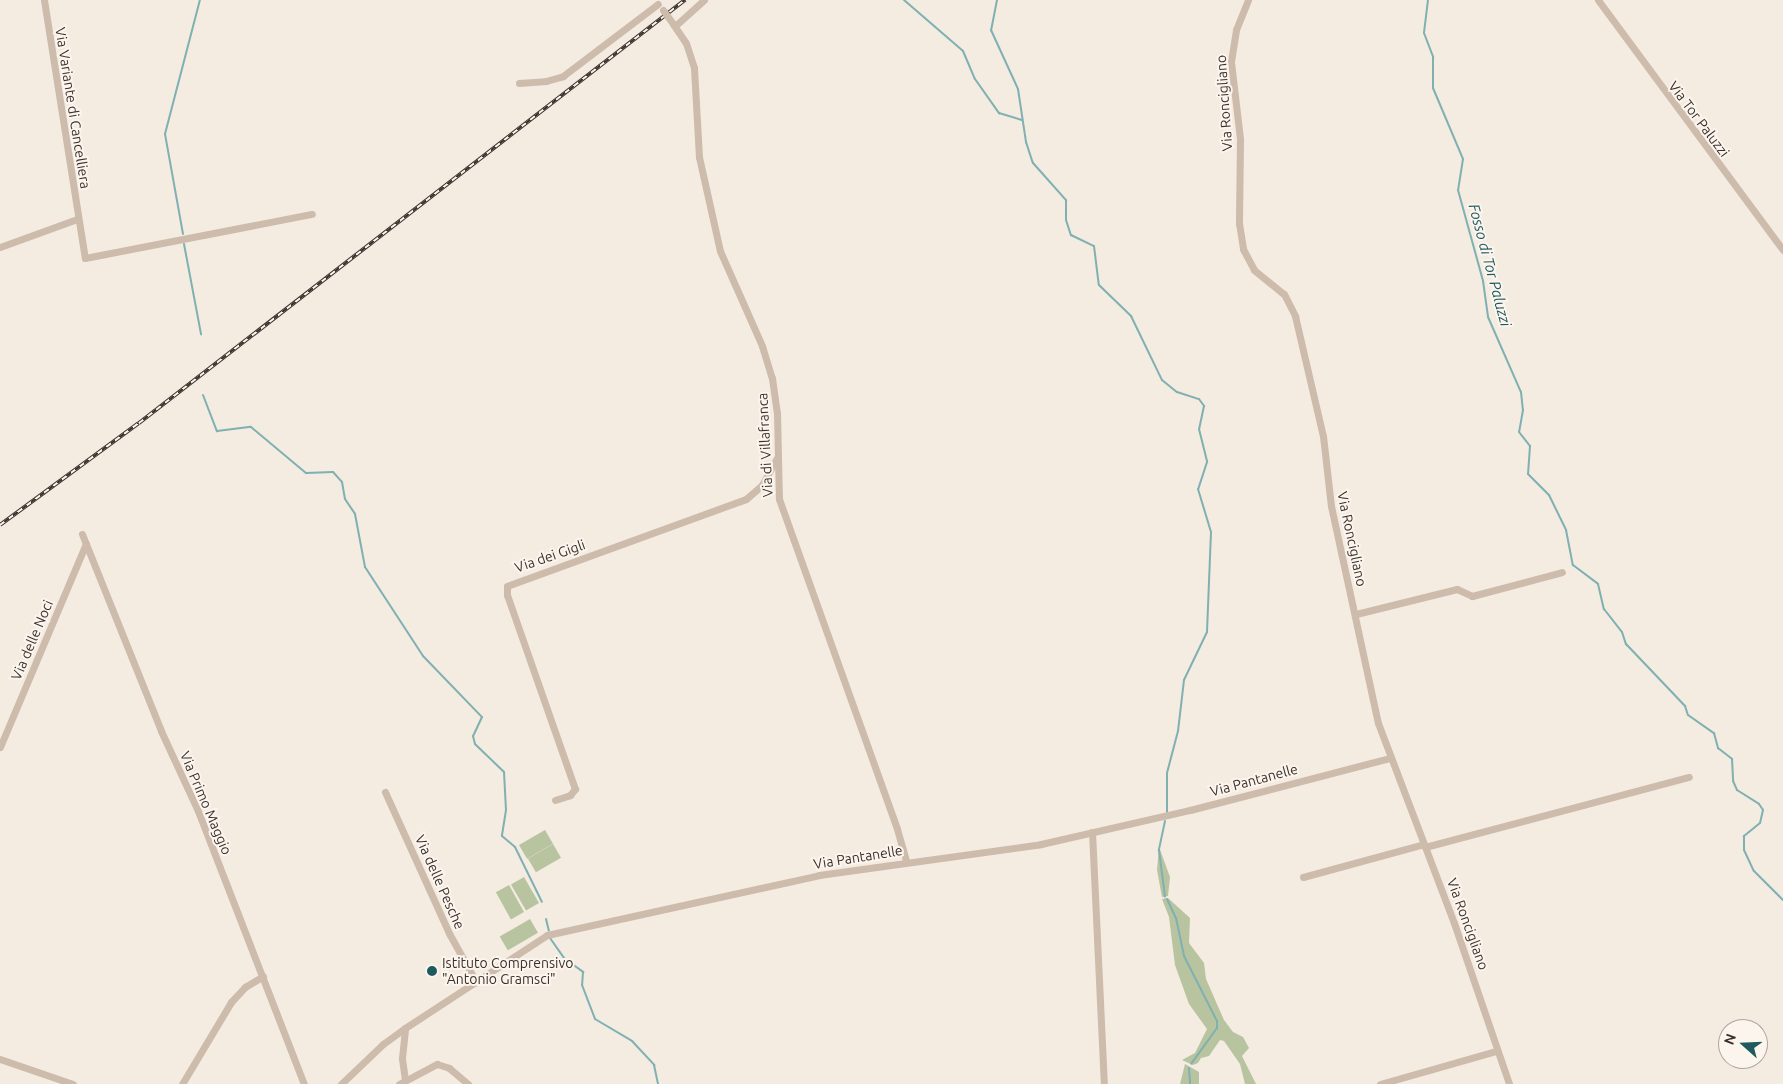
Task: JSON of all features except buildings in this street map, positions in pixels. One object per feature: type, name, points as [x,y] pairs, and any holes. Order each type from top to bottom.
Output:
[{"type":"street","name":"Via Variante di Cancelliera","points":[[44,0],[77,219],[85,258],[312,214]]},
{"type":"street","points":[[674,25],[704,0]]},
{"type":"street","name":"Via Roncigliano","points":[[1248,0],[1236,30],[1231,58],[1240,138],[1241,237],[1252,267],[1282,291],[1295,316],[1323,436],[1330,501],[1356,614],[1376,718],[1478,986],[1496,1051],[1509,1084]]},
{"type":"street","name":"Via Tor Paluzzi","points":[[1598,0],[1783,250]]},
{"type":"street","points":[[519,83],[551,80],[567,73],[660,5]]},
{"type":"street","name":"Via di Villafranca","points":[[660,5],[686,43],[694,68],[699,157],[720,251],[762,346],[772,378],[779,455],[777,485],[780,502],[891,810],[906,861]]},
{"type":"street","points":[[0,247],[77,219]]},
{"type":"street","name":"Via dei Gigli","points":[[555,800],[570,795],[575,789],[507,595],[508,586],[746,499],[762,485],[779,455]]},
{"type":"street","name":"Via Primo Maggio","points":[[82,534],[263,976],[304,1084]]},
{"type":"street","name":"Via delle Noci","points":[[0,747],[86,543]]},
{"type":"street","points":[[1356,614],[1457,589],[1472,596],[1562,572]]},
{"type":"street","name":"Via Pantanelle","points":[[341,1084],[383,1044],[405,1028],[476,982],[531,942],[550,933],[604,924],[819,875],[906,861],[1010,850],[1182,812],[1390,758]]},
{"type":"street","points":[[1302,877],[1689,777]]},
{"type":"street","name":"Via delle Pesche","points":[[385,792],[448,930],[476,982]]},
{"type":"street","points":[[1092,832],[1104,1084]]},
{"type":"street","points":[[182,1084],[231,1002],[245,987],[263,976]]},
{"type":"street","points":[[405,1028],[402,1054],[402,1082],[440,1064],[456,1072],[468,1084]]},
{"type":"street","points":[[1380,1084],[1496,1051]]},
{"type":"street","points":[[0,1059],[73,1084]]},
{"type":"green space","points":[[545,830],[553,844],[527,859],[519,845]]},
{"type":"green space","points":[[553,844],[561,858],[536,872],[528,858]]},
{"type":"green space","points":[[1159,847],[1170,877],[1168,896],[1162,897],[1157,870]]},
{"type":"green space","points":[[524,877],[539,903],[526,910],[511,884]]},
{"type":"green space","points":[[509,885],[524,912],[511,919],[496,892]]},
{"type":"green space","points":[[1168,898],[1190,918],[1189,943],[1204,963],[1206,979],[1224,1020],[1233,1032],[1243,1037],[1249,1048],[1242,1056],[1256,1084],[1245,1084],[1240,1064],[1224,1041],[1220,1040],[1209,1056],[1201,1058],[1198,1063],[1193,1065],[1182,1060],[1195,1053],[1207,1029],[1189,1004],[1175,965],[1169,917],[1162,899]]},
{"type":"green space","points":[[530,919],[538,933],[508,950],[500,936]]},
{"type":"green space","points":[[1185,1064],[1199,1072],[1199,1084],[1180,1084]]},
{"type":"waterway","points":[[183,234],[165,134],[200,0]]},
{"type":"waterway","points":[[904,0],[963,51],[975,79],[999,113],[1022,120]]},
{"type":"waterway","points":[[997,0],[991,30],[1018,89],[1026,142],[1033,163],[1066,200],[1066,220],[1071,235],[1094,246],[1099,285],[1131,316],[1162,380],[1177,392],[1199,399],[1204,406],[1199,429],[1207,462],[1198,489],[1211,532],[1207,632],[1184,680],[1178,731],[1167,773],[1167,812]]},
{"type":"waterway","name":"Fosso di Tor Paluzzi","points":[[1428,0],[1424,33],[1433,57],[1433,88],[1463,159],[1458,190],[1483,281],[1488,317],[1521,392],[1523,410],[1519,432],[1530,446],[1528,474],[1549,495],[1566,530],[1573,565],[1598,584],[1604,609],[1622,632],[1626,644],[1685,706],[1688,715],[1714,733],[1718,748],[1732,759],[1733,781],[1737,790],[1759,804],[1763,810],[1760,823],[1744,836],[1744,850],[1754,871],[1783,900]]},
{"type":"waterway","points":[[184,244],[201,334]]},
{"type":"waterway","points":[[203,395],[217,431],[251,427],[306,473],[333,472],[342,482],[345,499],[355,514],[365,567],[423,656],[482,717],[473,736],[475,744],[504,772],[506,810],[502,836],[515,847],[542,902]]},
{"type":"waterway","points":[[1165,821],[1159,850],[1165,897]]},
{"type":"waterway","points":[[1167,899],[1176,918],[1184,956],[1217,1021],[1217,1028],[1191,1064]]},
{"type":"waterway","points":[[546,919],[549,931]]},
{"type":"waterway","points":[[550,938],[564,958],[583,972],[582,985],[595,1019],[632,1041],[654,1065],[658,1084]]},
{"type":"waterway","points":[[1189,1068],[1190,1084]]},
{"type":"railway","points":[[0,525],[139,423],[685,0]]},
{"type":"place","name":"Istituto Comprensivo \"Antonio Gramsci\"","points":[[432,971]]}]
